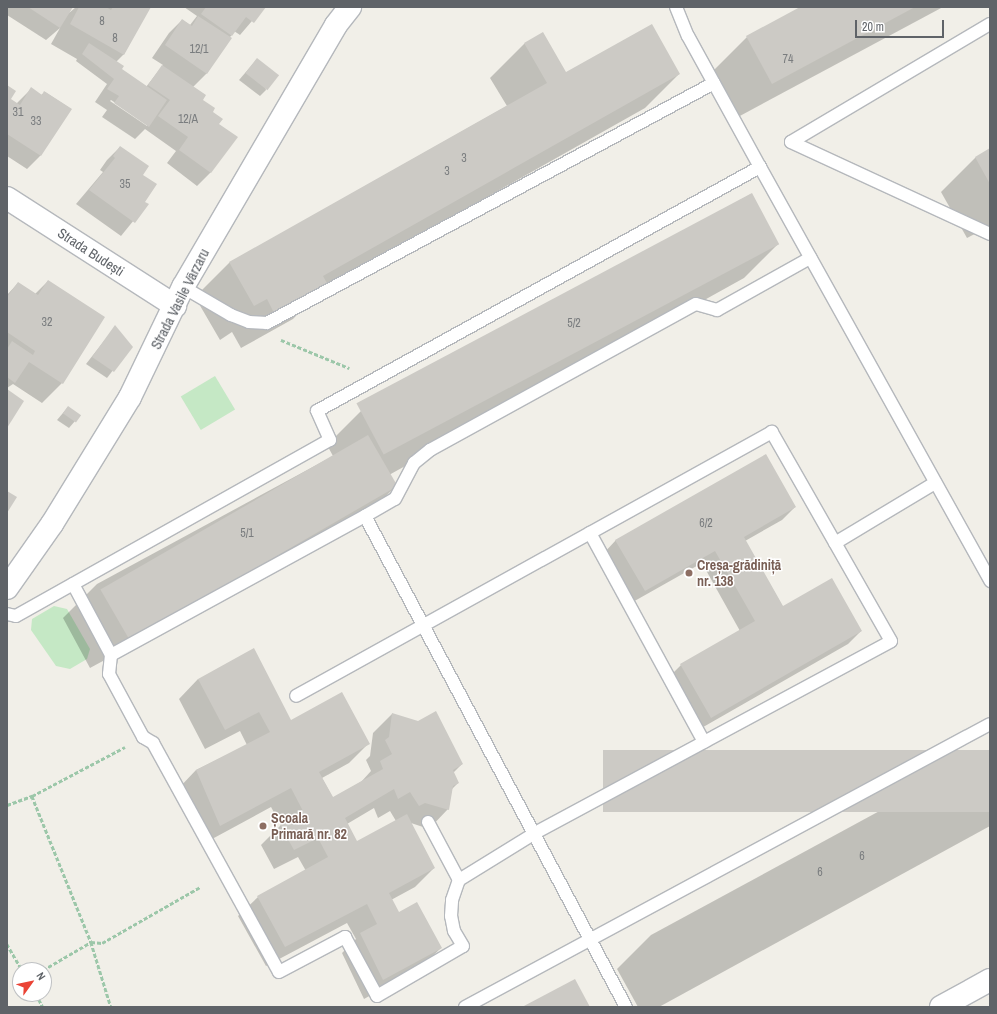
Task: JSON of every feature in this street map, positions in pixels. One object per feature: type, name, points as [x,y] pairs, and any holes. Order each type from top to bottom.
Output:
[{"type":"street","name":"Strada Vasile Vărzaru","points":[[7,588],[52,524],[130,397],[179,296],[336,25],[350,7]]},
{"type":"street","name":"Strada Budești","points":[[7,198],[179,296]]},
{"type":"street","points":[[941,1007],[990,980]]},
{"type":"lane","points":[[676,7],[688,36],[760,168],[990,581]]},
{"type":"lane","points":[[990,24],[791,142],[990,234]]},
{"type":"lane","points":[[179,296],[231,314],[249,322],[267,324],[714,83]]},
{"type":"lane","points":[[7,614],[16,616],[330,440],[316,411],[760,168]]},
{"type":"lane","points":[[111,655],[395,499],[414,463],[430,450],[696,304],[717,310],[810,258]]},
{"type":"lane","points":[[73,584],[111,655],[109,674],[143,737],[153,743],[279,972],[345,937],[377,996],[463,946],[454,931],[451,916],[452,900],[459,880],[535,833],[891,641],[772,432],[296,696]]},
{"type":"lane","points":[[835,543],[935,483]]},
{"type":"lane","points":[[365,516],[535,833],[626,1007]]},
{"type":"lane","points":[[590,533],[704,742]]},
{"type":"lane","points":[[465,1007],[590,938],[990,724]]},
{"type":"lane","points":[[428,822],[459,880]]},
{"type":"path","points":[[267,324],[277,338],[375,379]]},
{"type":"path","points":[[7,805],[32,796],[143,737]]},
{"type":"path","points":[[32,796],[91,942],[112,1007]]},
{"type":"path","points":[[52,965],[91,942],[102,942],[200,887]]},
{"type":"path","points":[[7,944],[17,962]]},
{"type":"green space","points":[[215,376],[235,409],[201,430],[181,397]]},
{"type":"green space","points":[[54,606],[67,609],[90,649],[87,659],[70,669],[56,666],[31,630],[32,619]]},
{"type":"building","points":[[28,7],[73,7],[60,28]]},
{"type":"building","points":[[79,7],[106,7],[111,10],[113,7],[151,7],[124,55],[70,24]]},
{"type":"building","points":[[206,7],[266,7],[254,23],[246,17],[232,36],[201,14]]},
{"type":"building","points":[[800,7],[915,7],[772,84],[746,36]]},
{"type":"building","points":[[198,16],[232,38],[207,74],[165,45],[182,19],[192,26]]},
{"type":"building","points":[[652,24],[680,74],[323,276],[328,285],[275,315],[267,299],[254,306],[229,262],[547,83],[524,43],[543,32],[566,72]]},
{"type":"building","points":[[89,43],[124,66],[122,69],[167,100],[149,127],[114,103],[119,96],[107,89],[114,79],[82,54]]},
{"type":"building","points":[[257,58],[279,75],[267,90],[245,73]]},
{"type":"building","points":[[162,65],[206,95],[203,100],[215,108],[213,112],[223,119],[219,124],[238,137],[211,173],[179,150],[188,137],[158,116],[170,100],[148,85]]},
{"type":"building","points":[[7,85],[16,91],[11,99],[20,105],[31,87],[42,95],[44,91],[72,109],[41,156],[7,134]]},
{"type":"building","points":[[120,146],[149,166],[143,175],[157,184],[145,202],[149,204],[135,223],[89,190],[115,158],[113,156]]},
{"type":"building","points":[[990,148],[990,184],[975,157]]},
{"type":"building","points":[[752,193],[779,244],[384,455],[356,403]]},
{"type":"building","points":[[48,280],[105,317],[63,384],[29,362],[15,383],[7,377],[7,349],[12,341],[33,355],[35,351],[7,332],[7,297],[18,282],[38,295]]},
{"type":"building","points":[[115,325],[133,347],[114,372],[92,357]]},
{"type":"building","points":[[7,389],[24,401],[7,428]]},
{"type":"building","points":[[68,406],[81,415],[76,423],[63,413]]},
{"type":"building","points":[[368,435],[398,486],[130,641],[100,590]]},
{"type":"building","points":[[766,454],[796,507],[744,537],[783,606],[832,578],[862,631],[711,718],[680,664],[755,621],[715,551],[645,591],[615,540]]},
{"type":"building","points":[[7,491],[17,497],[7,513]]},
{"type":"building","points":[[254,648],[291,720],[342,692],[370,744],[319,772],[333,797],[383,769],[380,761],[392,754],[385,740],[389,737],[392,713],[418,721],[436,711],[463,764],[453,770],[459,783],[453,786],[449,810],[425,803],[419,806],[410,792],[398,799],[394,789],[345,818],[357,841],[407,814],[435,868],[389,893],[399,912],[417,902],[442,948],[383,980],[360,933],[377,924],[367,904],[285,947],[257,896],[328,857],[318,838],[294,850],[280,825],[303,811],[291,788],[220,826],[196,770],[270,732],[259,712],[225,730],[198,679]]},
{"type":"building","points":[[603,750],[990,750],[990,812],[603,812]]},
{"type":"building","points":[[575,979],[590,1007],[522,1007]]},
{"type":"place","name":"Creșa-grădiniță nr. 138","points":[[689,573]]},
{"type":"place","name":"Școala Primară nr. 82","points":[[263,826]]}]
